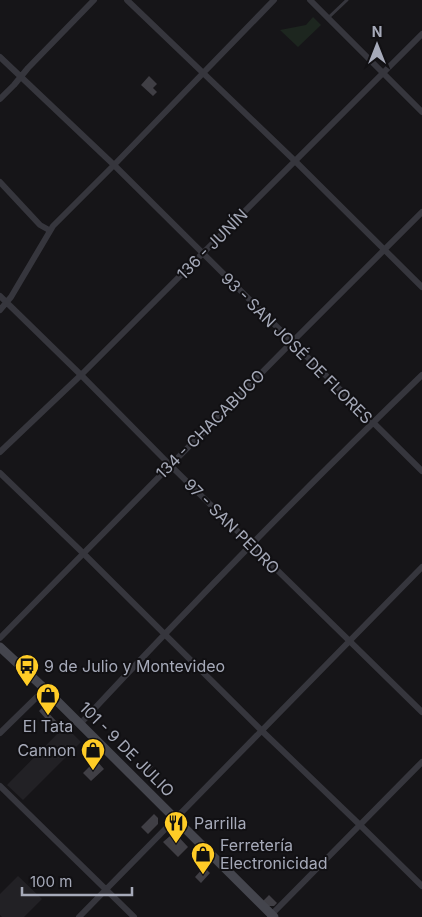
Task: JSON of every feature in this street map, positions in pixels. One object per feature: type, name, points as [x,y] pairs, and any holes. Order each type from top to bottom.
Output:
[{"type":"street","points":[[0,99],[94,0]]},
{"type":"street","points":[[127,0],[295,161],[422,287]]},
{"type":"street","points":[[0,310],[49,230],[274,0]]},
{"type":"street","points":[[310,0],[422,112]]},
{"type":"street","name":"136 - JUNÍN","points":[[0,452],[81,375],[422,34]]},
{"type":"street","name":"93 - SAN JOSÉ DE FLORES","points":[[0,57],[114,165],[422,471]]},
{"type":"street","points":[[0,182],[40,225],[49,230]]},
{"type":"street","name":"134 - CHACABUCO","points":[[0,638],[422,212]]},
{"type":"street","name":"97 - SAN PEDRO","points":[[0,296],[251,546],[422,712]]},
{"type":"street","points":[[80,724],[164,633],[422,375]]},
{"type":"street","points":[[0,473],[422,886]]},
{"type":"street","points":[[79,917],[422,567]]},
{"type":"street","name":"101 - 9 DE JULIO","points":[[0,647],[176,819],[271,916]]},
{"type":"street","points":[[0,733],[45,689]]},
{"type":"street","points":[[271,916],[422,762]]},
{"type":"street","points":[[0,786],[134,917]]},
{"type":"lane","points":[[328,19],[346,0]]},
{"type":"shaded area","points":[[313,17],[321,25],[298,47],[280,30],[306,25]]},
{"type":"shaded area","points":[[65,726],[81,742],[23,800],[7,785]]},
{"type":"shaded area","points":[[18,876],[42,899],[24,917],[2,917],[0,915],[0,894]]},
{"type":"building","points":[[149,76],[157,84],[153,88],[157,92],[153,96],[141,85]]},
{"type":"building","name":"El Tata","points":[[43,707],[57,722],[52,726],[39,711]]},
{"type":"building","name":"Cannon","points":[[96,760],[104,769],[91,781],[83,773]]},
{"type":"building","points":[[147,761],[153,766],[145,775],[139,769]]},
{"type":"building","points":[[154,814],[158,818],[158,824],[148,834],[141,827]]},
{"type":"building","name":"Parrilla","points":[[175,833],[188,847],[178,857],[163,842]]},
{"type":"building","name":"Ferretería Electronicidad","points":[[204,867],[210,873],[201,883],[195,877]]},
{"type":"building","points":[[269,895],[277,903],[274,906],[268,906],[263,901]]},
{"type":"place","name":"9 de Julio y Montevideo","points":[[27,687]]},
{"type":"place","name":"El Tata","points":[[48,716]]},
{"type":"place","name":"Cannon","points":[[93,771]]},
{"type":"place","name":"Parrilla","points":[[176,844]]},
{"type":"place","name":"Ferretería Electronicidad","points":[[203,875]]}]
